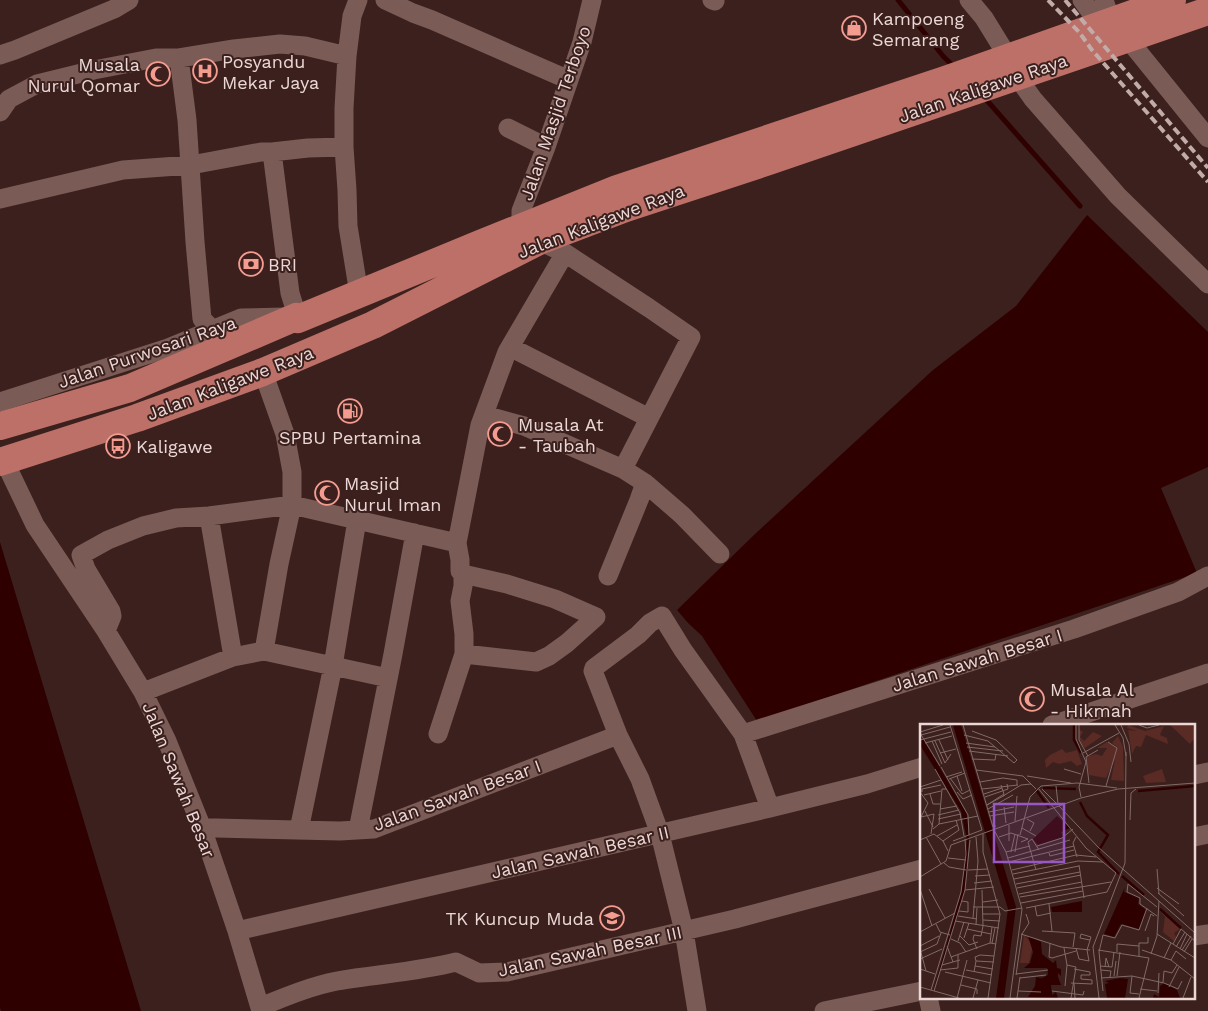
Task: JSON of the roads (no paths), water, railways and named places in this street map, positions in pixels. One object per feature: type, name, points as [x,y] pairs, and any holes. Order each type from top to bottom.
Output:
[{"type":"highway","points":[[1100,17],[1172,0]]},
{"type":"highway","points":[[1100,17],[1208,11]]},
{"type":"highway","name":"Jalan Kaligawe Raya","points":[[0,426],[130,388],[480,244],[531,234],[626,208],[1000,71],[1100,17]]},
{"type":"highway","name":"Jalan Kaligawe Raya","points":[[1000,71],[1100,17]]},
{"type":"highway","name":"Jalan Kaligawe Raya","points":[[2,461],[137,418],[263,372],[373,325],[531,234]]},
{"type":"street","points":[[0,55],[114,9],[129,0]]},
{"type":"street","points":[[358,0],[352,16],[347,56],[344,147],[348,190],[348,226],[359,294]]},
{"type":"street","points":[[385,0],[413,14],[432,20],[569,80]]},
{"type":"street","name":"Jalan Masjid Terboyo","points":[[531,234],[520,217],[521,211],[546,147],[582,42],[592,0]]},
{"type":"street","points":[[969,0],[984,18],[1000,71],[1034,99],[1118,196],[1208,284]]},
{"type":"street","points":[[1100,17],[1208,138]]},
{"type":"street","points":[[0,112],[9,99],[37,84],[94,70],[156,58],[179,58],[280,44],[305,46],[347,56]]},
{"type":"street","points":[[179,58],[191,165],[202,319],[212,329]]},
{"type":"street","points":[[508,128],[546,147]]},
{"type":"street","points":[[0,199],[123,170],[191,165],[261,152],[344,147]]},
{"type":"street","points":[[272,152],[290,293],[297,318]]},
{"type":"street","points":[[531,234],[564,253],[691,337],[623,470]]},
{"type":"street","points":[[464,654],[536,662],[567,644],[596,617],[554,599],[507,584],[464,574],[459,568],[460,560],[457,543],[480,425],[510,346],[564,253]]},
{"type":"street","name":"Jalan Purwosari Raya","points":[[0,402],[168,348],[241,318],[297,318]]},
{"type":"street","points":[[510,346],[648,418]]},
{"type":"street","points":[[263,372],[285,434],[292,472],[293,497],[264,651]]},
{"type":"street","points":[[484,415],[524,426],[623,470],[645,483],[682,514],[720,554]]},
{"type":"street","name":"Jalan Sawah Besar","points":[[2,461],[34,525],[106,631],[144,692],[167,741],[202,828],[261,1009]]},
{"type":"street","points":[[608,576],[645,483]]},
{"type":"street","points":[[106,631],[112,616],[111,611],[86,569],[81,555],[108,540],[143,526],[176,518],[209,516],[292,505],[457,543]]},
{"type":"street","points":[[209,516],[233,657]]},
{"type":"street","points":[[299,830],[333,666],[357,520]]},
{"type":"street","points":[[358,830],[415,533]]},
{"type":"street","points":[[438,734],[464,654],[464,634],[460,601],[464,574]]},
{"type":"street","name":"Jalan Sawah Besar I","points":[[743,734],[1074,629],[1178,592],[1208,576]]},
{"type":"street","points":[[697,1011],[684,931],[660,834],[640,780],[618,735],[593,669],[638,635],[650,623],[662,616],[683,650],[743,734],[770,808]]},
{"type":"street","points":[[144,692],[233,657],[264,651],[388,678]]},
{"type":"street","points":[[1055,724],[1208,673]]},
{"type":"street","name":"Jalan Sawah Besar I","points":[[202,828],[374,829],[618,735]]},
{"type":"street","name":"Jalan Sawah Besar II","points":[[237,931],[770,808],[867,784],[920,768]]},
{"type":"street","name":"Jalan Sawah Besar III","points":[[261,1009],[293,994],[336,982],[433,968],[456,962],[479,973],[507,972],[735,919],[920,870]]},
{"type":"street","points":[[824,1011],[920,991]]},
{"type":"street","points":[[928,998],[931,1011]]},
{"type":"waterway","points":[[898,0],[954,67]]},
{"type":"waterway","points":[[983,96],[1080,206]]},
{"type":"railway","points":[[1048,0],[1079,32],[1092,50],[1208,182]]},
{"type":"railway","points":[[1065,0],[1208,168]]},
{"type":"place","name":"Kampoeng Semarang","points":[[854,28]]},
{"type":"place","name":"Posyandu Mekar Jaya","points":[[205,71]]},
{"type":"place","name":"Musala Nurul Qomar","points":[[158,74]]},
{"type":"place","name":"BRI","points":[[251,264]]},
{"type":"place","name":"SPBU Pertamina","points":[[350,411]]},
{"type":"place","name":"Musala At - Taubah","points":[[500,434]]},
{"type":"place","name":"Kaligawe","points":[[118,446]]},
{"type":"place","name":"Masjid Nurul Iman","points":[[327,493]]},
{"type":"place","name":"Musala Al - Hikmah","points":[[1032,699]]},
{"type":"place","name":"TK Kuncup Muda","points":[[612,918]]}]
